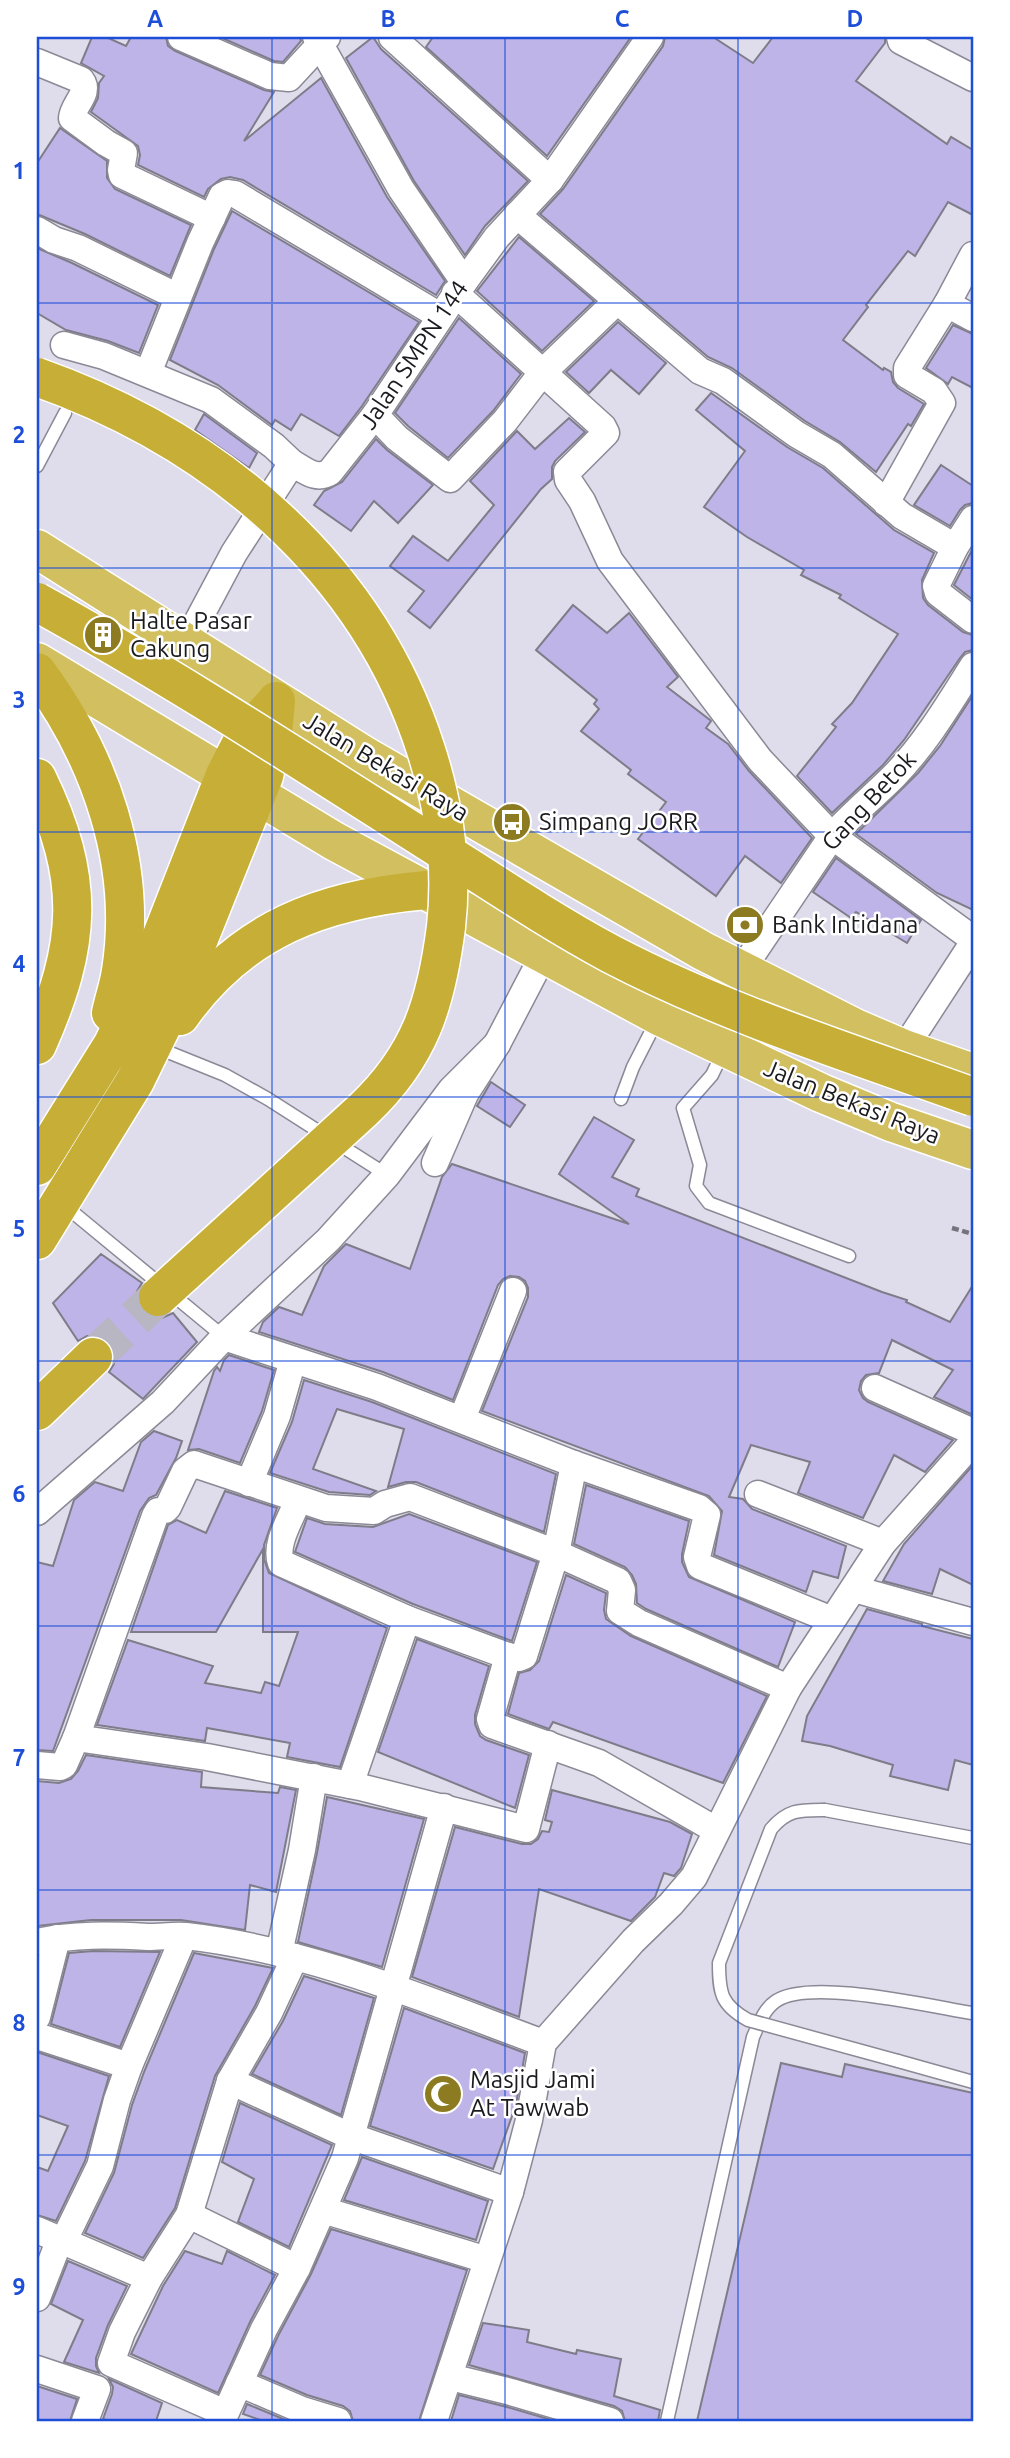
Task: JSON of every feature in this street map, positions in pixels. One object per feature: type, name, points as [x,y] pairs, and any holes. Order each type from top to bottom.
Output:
[{"type":"highway","points":[[37,377],[121,411],[191,451],[227,477],[285,526],[327,571],[372,631],[407,697],[439,792],[447,842],[449,895],[441,959],[430,1009],[406,1060],[371,1104],[158,1297]]},
{"type":"highway","name":"Jalan Bekasi Raya","points":[[37,550],[276,701],[605,897],[741,971],[855,1028],[904,1049],[973,1073]]},
{"type":"highway","points":[[37,602],[183,688],[515,898],[611,953],[726,1007],[973,1097]]},
{"type":"highway","name":"Jalan Bekasi Raya","points":[[37,662],[257,795],[659,1016],[725,1049],[868,1113],[973,1150]]},
{"type":"highway","points":[[37,672],[60,703],[88,754],[109,810],[121,862],[125,912],[121,971],[108,1026],[83,1094]]},
{"type":"highway","points":[[37,1166],[113,1044],[143,982],[225,775],[246,734],[276,701]]},
{"type":"highway","points":[[135,1081],[174,1001],[257,795],[270,756],[276,701]]},
{"type":"highway","points":[[37,778],[62,839],[71,874],[73,899],[70,944],[65,967],[49,1018],[37,1045]]},
{"type":"highway","points":[[37,1240],[135,1081],[209,979],[260,937],[288,922],[332,906],[388,893],[426,890],[468,817]]},
{"type":"highway","points":[[37,1411],[93,1357]]},
{"type":"street","points":[[181,37],[270,76],[285,79],[289,78],[321,39],[401,190],[459,287],[542,373],[594,418],[606,433],[567,472],[568,480],[582,501],[610,561],[760,760],[832,836],[973,941],[904,1049]]},
{"type":"street","points":[[392,37],[550,180]]},
{"type":"street","name":"Jalan SMPN 144","points":[[64,345],[104,356],[211,400],[274,446],[292,463],[313,476],[323,476],[330,472],[375,415],[459,287],[517,215],[550,180],[650,37]]},
{"type":"street","points":[[900,37],[901,41],[973,78]]},
{"type":"street","points":[[37,62],[81,80],[85,85],[85,90],[72,110],[72,118],[124,153],[122,175],[212,218]]},
{"type":"street","points":[[148,373],[212,218],[222,196],[228,193],[234,194],[440,316]]},
{"type":"street","points":[[517,215],[700,371],[723,381],[796,434],[848,467],[902,516],[955,547]]},
{"type":"street","points":[[37,230],[178,297]]},
{"type":"street","points":[[886,502],[942,404],[937,394],[906,372],[973,255]]},
{"type":"street","points":[[375,415],[397,438],[450,479],[505,421],[542,373],[617,301]]},
{"type":"street","points":[[947,304],[973,318]]},
{"type":"street","points":[[186,643],[234,552],[292,463]]},
{"type":"street","points":[[973,519],[955,547],[936,586],[938,593],[973,620]]},
{"type":"street","name":"Gang Betok","points":[[741,971],[832,836],[894,776],[918,748],[973,666]]},
{"type":"street","points":[[435,1163],[461,1103],[497,1044],[544,954]]},
{"type":"street","points":[[37,1512],[163,1402],[224,1337],[328,1240],[387,1175],[451,1090],[497,1044]]},
{"type":"street","points":[[462,1419],[513,1292]]},
{"type":"street","points":[[224,1337],[377,1387],[574,1464],[704,1510],[707,1515],[697,1557],[700,1566],[832,1620]]},
{"type":"street","points":[[249,1483],[277,1416],[293,1360]]},
{"type":"street","points":[[875,1388],[973,1432]]},
{"type":"street","points":[[434,2421],[510,2192],[529,2120],[543,2043],[694,1877],[788,1688],[883,1543],[973,1442]]},
{"type":"street","points":[[299,1500],[279,1546],[281,1563],[407,1619],[519,1658],[524,1656],[556,1553],[574,1464]]},
{"type":"street","points":[[37,1765],[62,1767],[76,1738],[155,1516],[158,1511],[169,1507],[188,1467],[200,1465],[326,1508],[374,1511],[385,1504],[410,1497],[556,1553],[618,1581],[622,1590],[620,1611],[628,1617],[788,1688]]},
{"type":"street","points":[[758,1494],[883,1543]]},
{"type":"street","points":[[854,1588],[973,1622]]},
{"type":"street","points":[[350,1785],[407,1619]]},
{"type":"street","points":[[508,1656],[490,1719],[492,1725],[599,1763],[716,1830]]},
{"type":"street","points":[[76,1738],[207,1757],[314,1777],[526,1829],[548,1744]]},
{"type":"street","points":[[314,1777],[287,1955],[269,2013],[230,2081],[189,2215],[149,2278],[122,2332],[111,2363],[224,2417],[298,2268],[345,2158],[444,1807]]},
{"type":"street","points":[[37,2017],[47,1940],[99,1934],[184,1936],[287,1955],[393,1988],[543,2043]]},
{"type":"street","points":[[48,2234],[67,2234],[100,2166],[129,2066],[184,1936]]},
{"type":"street","points":[[37,2036],[129,2066]]},
{"type":"street","points":[[230,2081],[350,2136],[510,2192]]},
{"type":"street","points":[[323,2210],[486,2260]]},
{"type":"street","points":[[189,2215],[298,2268]]},
{"type":"street","points":[[48,2234],[149,2278]]},
{"type":"street","points":[[37,2298],[48,2234]]},
{"type":"street","points":[[37,2369],[97,2389],[85,2421]]},
{"type":"street","points":[[450,2377],[610,2421]]},
{"type":"street","points":[[239,2383],[302,2410],[338,2421]]},
{"type":"lane","points":[[37,467],[65,412]]},
{"type":"lane","points":[[621,1099],[637,1059],[659,1016]]},
{"type":"lane","points":[[158,1048],[225,1075],[268,1099],[387,1175]]},
{"type":"lane","points":[[725,1049],[712,1075],[683,1108],[700,1165],[696,1186],[709,1203],[849,1256]]},
{"type":"lane","points":[[61,1203],[224,1337]]},
{"type":"lane","points":[[973,1838],[825,1810],[799,1810],[782,1817],[771,1829],[719,1963],[719,1982],[723,1998],[732,2011],[748,2020],[973,2082]]},
{"type":"lane","points":[[667,2421],[754,2037],[762,2015],[776,2001],[804,1992],[831,1991],[973,2012]]},
{"type":"path","points":[[952,1228],[973,1234]]},
{"type":"building","points":[[92,37],[106,37],[126,46],[131,37],[166,37],[168,46],[175,51],[274,92],[244,141],[321,78],[387,197],[445,281],[436,295],[243,180],[230,177],[221,179],[208,189],[204,197],[138,165],[138,146],[91,112],[98,98],[99,83],[104,76],[81,63]]},
{"type":"building","points":[[220,37],[300,37],[301,41],[283,62],[274,61]]},
{"type":"building","points":[[373,37],[381,49],[528,181],[485,226],[465,255],[414,181],[346,58]]},
{"type":"building","points":[[433,37],[631,37],[547,156],[426,47]]},
{"type":"building","points":[[665,37],[713,37],[753,63],[773,37],[885,37],[885,43],[856,81],[947,144],[951,137],[973,150],[973,215],[948,202],[915,256],[908,251],[843,340],[883,370],[884,368],[891,372],[893,382],[898,388],[924,404],[876,472],[840,442],[805,421],[732,368],[708,357],[540,214],[563,189],[663,46]]},
{"type":"building","points":[[60,128],[107,161],[107,178],[115,189],[191,225],[170,276],[85,234],[37,214],[37,163]]},
{"type":"building","points":[[232,211],[419,322],[339,436],[301,414],[291,430],[275,420],[272,425],[218,385],[170,360]]},
{"type":"building","points":[[519,237],[594,301],[542,351],[477,291]]},
{"type":"building","points":[[37,248],[158,305],[139,353],[108,341],[66,330],[37,313]]},
{"type":"building","points":[[459,318],[521,374],[493,411],[448,458],[395,413]]},
{"type":"building","points":[[618,322],[666,363],[639,394],[611,370],[589,393],[566,372]]},
{"type":"building","points":[[953,325],[973,334],[973,388],[952,377],[948,384],[926,368]]},
{"type":"building","points":[[711,393],[787,447],[823,468],[894,530],[934,553],[922,580],[923,598],[963,632],[973,635],[973,650],[965,652],[960,658],[904,740],[883,765],[832,813],[797,776],[836,727],[832,724],[852,703],[898,634],[839,598],[841,595],[801,575],[804,570],[747,537],[704,507],[745,451],[696,410]]},
{"type":"building","points":[[204,414],[257,453],[249,468],[195,430]]},
{"type":"building","points":[[569,418],[585,432],[555,461],[552,479],[541,489],[430,628],[408,611],[424,591],[390,566],[413,536],[448,561],[494,505],[470,481],[517,431],[535,449]]},
{"type":"building","points":[[376,439],[433,485],[398,523],[374,501],[351,531],[314,505],[324,491],[342,482]]},
{"type":"building","points":[[941,465],[973,486],[973,503],[960,510],[950,526],[914,505]]},
{"type":"building","points":[[973,548],[973,600],[954,585]]},
{"type":"building","points":[[573,605],[607,633],[629,613],[678,677],[667,687],[711,721],[706,728],[728,744],[749,771],[812,838],[781,883],[745,856],[716,896],[638,839],[666,802],[628,774],[631,770],[581,731],[599,709],[594,704],[597,700],[536,650]]},
{"type":"building","points":[[973,695],[973,910],[937,893],[856,834],[918,773],[940,746]]},
{"type":"building","points":[[836,858],[921,920],[907,943],[856,912],[851,918],[813,892]]},
{"type":"building","points":[[491,1082],[525,1105],[510,1127],[477,1106]]},
{"type":"building","points":[[594,1117],[634,1140],[612,1177],[639,1189],[636,1196],[907,1300],[906,1302],[950,1322],[973,1285],[973,1415],[934,1397],[953,1370],[892,1340],[879,1373],[866,1375],[861,1381],[859,1390],[868,1402],[953,1440],[925,1472],[894,1455],[863,1518],[798,1493],[810,1462],[751,1445],[729,1497],[743,1499],[752,1509],[846,1546],[838,1578],[813,1571],[806,1592],[714,1555],[722,1511],[709,1496],[482,1411],[528,1297],[525,1281],[519,1277],[510,1276],[498,1285],[453,1400],[383,1372],[259,1332],[263,1322],[279,1307],[302,1315],[324,1266],[346,1244],[410,1269],[442,1177],[452,1164],[629,1224],[559,1174]]},
{"type":"building","points":[[101,1254],[142,1283],[137,1291],[137,1301],[142,1312],[151,1318],[162,1318],[173,1313],[197,1342],[143,1399],[109,1372],[114,1364],[114,1352],[109,1342],[98,1336],[87,1336],[78,1341],[53,1303]]},
{"type":"building","points":[[229,1355],[274,1370],[262,1411],[240,1463],[199,1449],[188,1450],[214,1371],[217,1367],[220,1371]]},
{"type":"building","points":[[304,1380],[372,1402],[556,1474],[544,1532],[416,1482],[388,1487],[404,1429],[337,1409],[313,1469],[376,1491],[370,1495],[329,1492],[270,1473],[292,1422]]},
{"type":"building","points":[[154,1431],[182,1441],[176,1458],[156,1495],[149,1498],[140,1511],[53,1751],[37,1750],[37,1562],[53,1566],[74,1500],[95,1482],[123,1491],[141,1442]]},
{"type":"building","points":[[973,1465],[973,1585],[940,1569],[932,1594],[883,1581],[904,1544]]},
{"type":"building","points":[[586,1485],[689,1521],[682,1562],[689,1577],[795,1622],[778,1667],[646,1609],[637,1603],[636,1584],[625,1567],[574,1544]]},
{"type":"building","points":[[225,1491],[277,1508],[264,1545],[264,1559],[269,1573],[387,1628],[340,1767],[287,1757],[290,1743],[207,1728],[205,1741],[97,1725],[128,1640],[213,1666],[205,1683],[261,1693],[265,1682],[279,1686],[298,1632],[263,1632],[263,1549],[216,1632],[131,1632],[168,1525],[177,1520],[206,1533]]},
{"type":"building","points":[[409,1514],[537,1562],[512,1641],[413,1604],[295,1552],[307,1518],[325,1524],[373,1527]]},
{"type":"building","points":[[566,1575],[606,1593],[606,1619],[631,1636],[767,1696],[723,1783],[553,1722],[549,1729],[508,1714],[519,1673],[530,1670],[539,1661]]},
{"type":"building","points":[[867,1609],[973,1639],[973,1765],[955,1760],[948,1790],[890,1776],[893,1765],[830,1746],[802,1741],[807,1716]]},
{"type":"building","points":[[417,1639],[489,1666],[475,1715],[475,1724],[480,1736],[486,1740],[529,1755],[515,1808],[378,1752]]},
{"type":"building","points":[[86,1755],[202,1772],[201,1787],[278,1793],[280,1787],[296,1790],[276,1892],[250,1885],[245,1930],[181,1920],[91,1920],[37,1926],[37,1781],[59,1783],[71,1779]]},
{"type":"building","points":[[552,1790],[670,1822],[692,1834],[681,1868],[674,1876],[664,1873],[655,1897],[631,1921],[539,1889],[519,2017],[412,1977],[455,1827],[531,1844],[538,1839],[542,1831],[549,1832],[552,1822],[545,1820]]},
{"type":"building","points":[[327,1797],[424,1819],[382,1967],[298,1942]]},
{"type":"building","points":[[160,1952],[120,2047],[51,2024],[69,1953]]},
{"type":"building","points":[[194,1953],[273,1968],[255,2006],[215,2076],[175,2208],[143,2258],[85,2233],[114,2173],[132,2105],[144,2072]]},
{"type":"building","points":[[304,1976],[374,1998],[341,2115],[252,2074],[283,2021]]},
{"type":"building","name":"Masjid Jami At Tawwab","points":[[404,2008],[525,2053],[516,2105],[493,2169],[370,2126]]},
{"type":"building","points":[[37,2052],[109,2076],[85,2161],[56,2221],[37,2215],[37,2167],[48,2171],[68,2126],[37,2115]]},
{"type":"building","points":[[781,2063],[842,2077],[845,2064],[973,2093],[973,2421],[697,2421]]},
{"type":"building","points":[[240,2103],[332,2145],[289,2247],[238,2222],[254,2179],[222,2162]]},
{"type":"building","points":[[362,2157],[488,2201],[476,2240],[344,2200]]},
{"type":"building","points":[[331,2229],[467,2270],[419,2421],[353,2421],[350,2411],[343,2406],[307,2395],[260,2375]]},
{"type":"building","points":[[185,2251],[222,2264],[227,2251],[275,2275],[218,2393],[131,2354],[163,2286]]},
{"type":"building","points":[[68,2261],[127,2286],[96,2358],[99,2373],[64,2362],[83,2320],[51,2304]]},
{"type":"building","points":[[483,2323],[529,2330],[527,2342],[576,2354],[577,2350],[621,2359],[614,2396],[660,2410],[658,2421],[625,2421],[622,2411],[614,2406],[469,2365]]},
{"type":"building","points":[[109,2379],[162,2403],[156,2421],[103,2419],[112,2394],[113,2387]]},
{"type":"building","points":[[37,2386],[77,2399],[70,2421],[37,2421]]},
{"type":"building","points":[[459,2395],[507,2407],[555,2421],[451,2421]]},
{"type":"building","points":[[247,2404],[288,2421],[263,2421],[243,2414]]},
{"type":"tunnel","points":[[93,1357],[158,1297]]},
{"type":"place","name":"Halte Pasar Cakung","points":[[103,635]]},
{"type":"place","name":"Simpang JORR","points":[[512,822]]},
{"type":"place","name":"Bank Intidana","points":[[745,925]]},
{"type":"place","name":"Masjid Jami At Tawwab","points":[[443,2094]]}]
